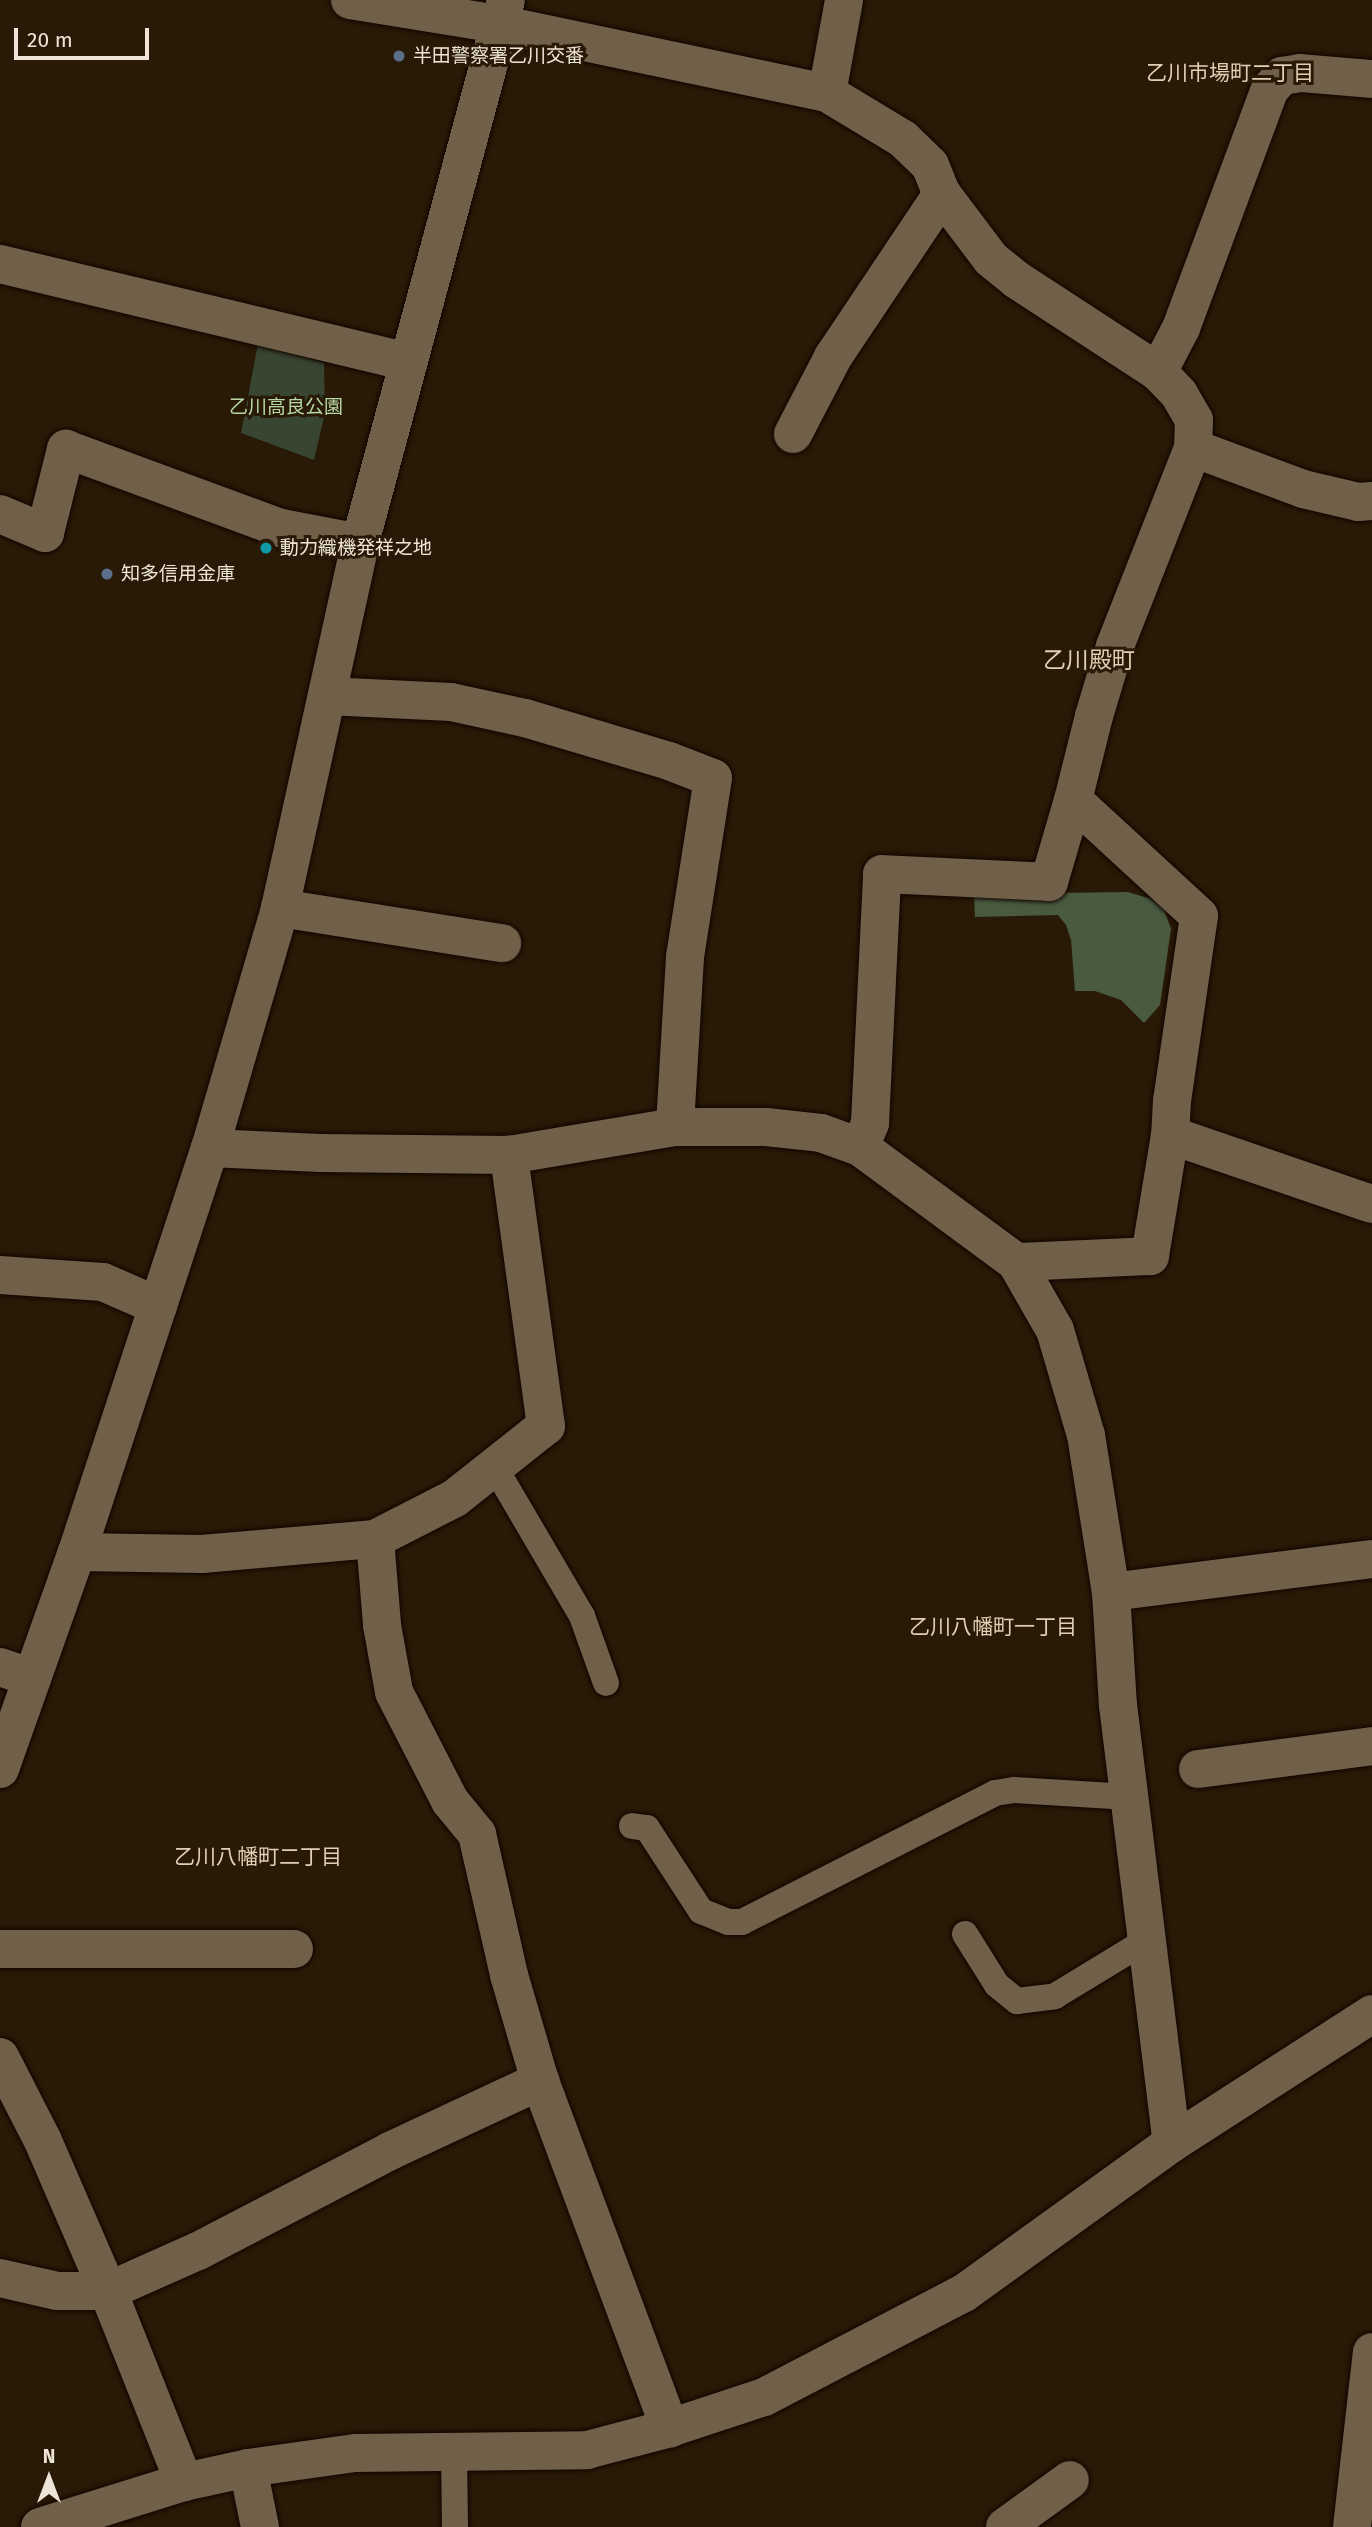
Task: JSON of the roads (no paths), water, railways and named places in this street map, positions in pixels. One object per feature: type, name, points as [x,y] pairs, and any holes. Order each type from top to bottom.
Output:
[{"type":"street","points":[[349,0],[455,19],[503,12],[827,93],[903,138],[930,165],[942,194],[991,259],[1017,280],[1158,372],[1179,394],[1194,420],[1193,448],[1115,646],[1049,882],[882,874],[870,1123],[860,1147]]},
{"type":"street","points":[[827,93],[844,0]]},
{"type":"street","points":[[0,1769],[16,1673],[77,1552],[210,1148],[280,908],[360,543],[503,12]]},
{"type":"street","points":[[1158,372],[1181,328],[1270,89],[1282,76],[1300,73],[1372,79]]},
{"type":"street","points":[[793,434],[833,357],[942,194]]},
{"type":"street","points":[[0,264],[408,362]]},
{"type":"street","points":[[1193,448],[1303,489],[1358,502],[1372,501]]},
{"type":"street","points":[[0,514],[45,533],[66,449],[281,528],[360,543]]},
{"type":"street","points":[[327,696],[451,702],[525,718],[669,761],[713,778],[685,957],[675,1127]]},
{"type":"street","points":[[1016,1262],[1150,1256],[1170,1135],[1172,1100],[1199,916],[1073,800]]},
{"type":"street","points":[[280,908],[502,943]]},
{"type":"street","points":[[210,1148],[320,1153],[509,1155],[675,1127],[766,1127],[821,1133],[860,1147],[1016,1262],[1055,1329],[1086,1435],[1111,1592],[1118,1705],[1172,2143]]},
{"type":"street","points":[[1170,1135],[1372,1204]]},
{"type":"street","points":[[77,1552],[202,1554],[375,1539],[455,1497],[546,1426],[509,1155]]},
{"type":"street","points":[[0,1275],[103,1282],[158,1306]]},
{"type":"street","points":[[375,1539],[383,1625],[394,1692],[450,1801],[477,1834],[509,1975],[540,2081],[670,2428]]},
{"type":"street","points":[[1111,1592],[1372,1559]]},
{"type":"street","points":[[1198,1769],[1372,1746]]},
{"type":"street","points":[[0,1949],[294,1949]]},
{"type":"street","points":[[40,2527],[184,2482],[248,2468],[355,2453],[454,2454],[587,2450],[670,2428],[764,2397],[964,2293],[1172,2143],[1372,2014]]},
{"type":"street","points":[[0,2057],[43,2141],[108,2291],[184,2482]]},
{"type":"street","points":[[0,2278],[57,2291],[108,2291],[198,2251],[390,2151],[540,2081]]},
{"type":"street","points":[[1352,2527],[1372,2352]]},
{"type":"street","points":[[248,2468],[260,2527]]},
{"type":"street","points":[[1005,2527],[1070,2480]]},
{"type":"lane","points":[[494,1466],[582,1616],[606,1684]]},
{"type":"lane","points":[[632,1826],[647,1828],[701,1910],[728,1922],[742,1922],[995,1793],[1015,1790],[1129,1797]]},
{"type":"lane","points":[[965,1934],[997,1985],[1017,2001],[1055,1996],[1147,1940]]},
{"type":"lane","points":[[454,2454],[455,2527]]},
{"type":"place","name":"半田警察署乙川交番","points":[[399,56]]},
{"type":"place","name":"動力織機発祥之地","points":[[266,548]]},
{"type":"place","name":"知多信用金庫","points":[[107,574]]},
{"type":"district","name":"乙川市場町二丁目","points":[[1230,73]]},
{"type":"district","name":"乙川殿町","points":[[1089,660]]},
{"type":"district","name":"乙川八幡町一丁目","points":[[993,1627]]},
{"type":"district","name":"乙川八幡町二丁目","points":[[258,1857]]},
{"type":"park label","name":"乙川高良公園","points":[[286,407]]}]
